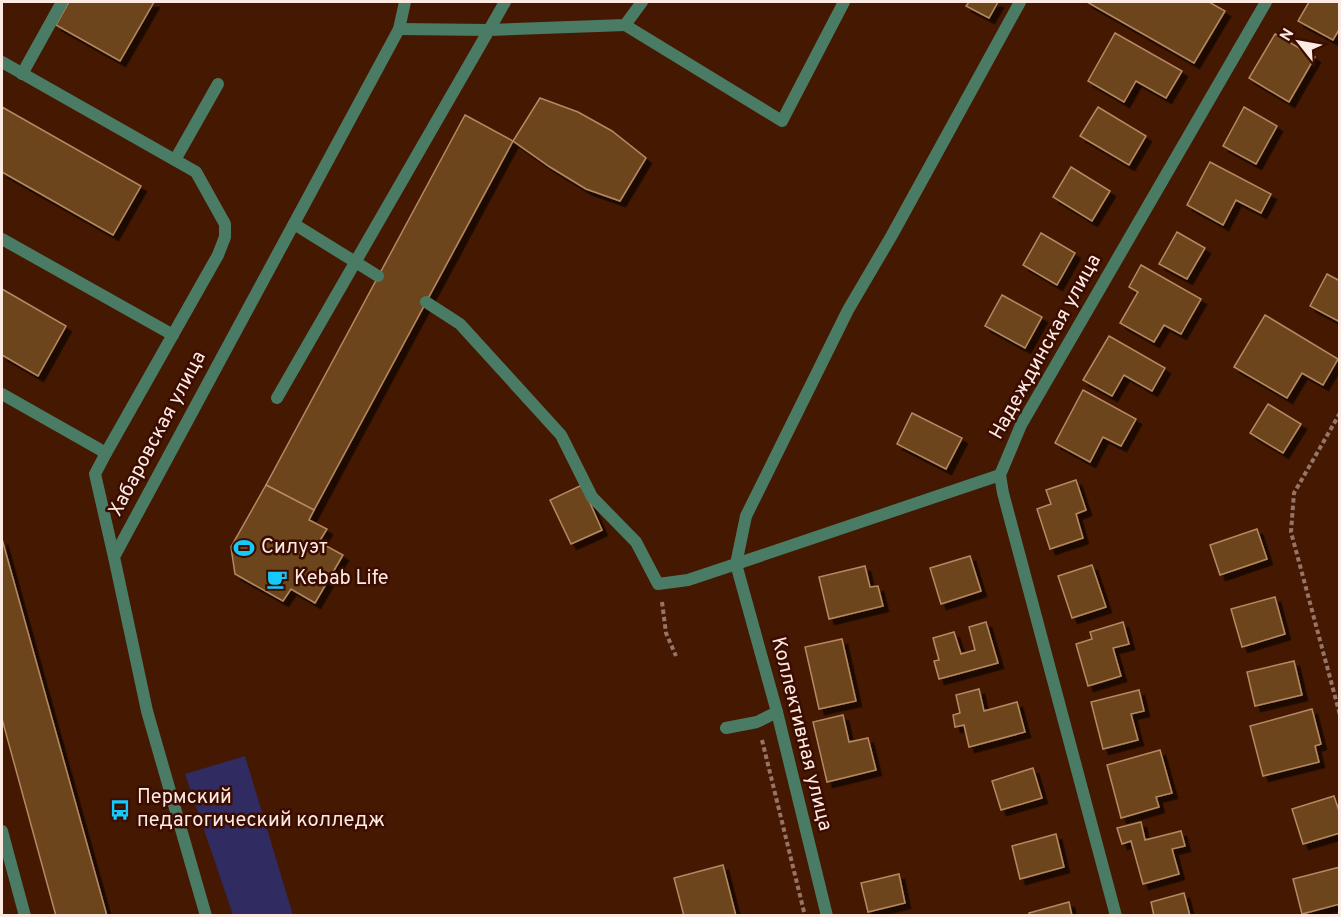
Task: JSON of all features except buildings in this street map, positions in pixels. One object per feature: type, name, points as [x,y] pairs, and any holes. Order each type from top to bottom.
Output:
[{"type":"street","points":[[22,74],[62,2]]},
{"type":"street","name":"Хабаровская улица","points":[[114,557],[399,29],[405,2]]},
{"type":"street","points":[[277,398],[505,2]]},
{"type":"street","points":[[625,25],[642,2]]},
{"type":"street","points":[[399,29],[489,30],[625,25],[782,120],[844,2]]},
{"type":"street","points":[[736,564],[746,516],[848,310],[892,235],[1020,2]]},
{"type":"street","name":"Надеждинская улица","points":[[1000,475],[1021,425],[1266,2]]},
{"type":"street","points":[[2,62],[196,172],[225,224],[225,237],[218,255],[95,474],[147,711],[206,915]]},
{"type":"street","points":[[175,160],[218,84]]},
{"type":"street","points":[[294,224],[378,276]]},
{"type":"street","points":[[2,239],[172,335]]},
{"type":"street","points":[[426,302],[460,324],[561,435],[592,498],[636,542],[658,584],[688,580],[1000,475],[1116,915]]},
{"type":"street","points":[[2,394],[106,453]]},
{"type":"street","name":"Коллективная улица","points":[[736,564],[777,712],[827,915]]},
{"type":"street","points":[[726,728],[757,722],[777,712]]},
{"type":"street","points":[[2,831],[25,915]]},
{"type":"path","points":[[1340,414],[1294,493],[1291,532],[1340,715]]},
{"type":"path","points":[[658,584],[664,609],[666,633],[676,656]]},
{"type":"path","points":[[757,722],[805,915]]},
{"type":"shaded area","points":[[245,756],[293,915],[233,915],[185,774]]},
{"type":"place","name":"Силуэт","points":[[244,548]]},
{"type":"place","name":"Kebab Life","points":[[277,579]]},
{"type":"place","name":"Пермский педагогический колледж","points":[[120,810]]}]
